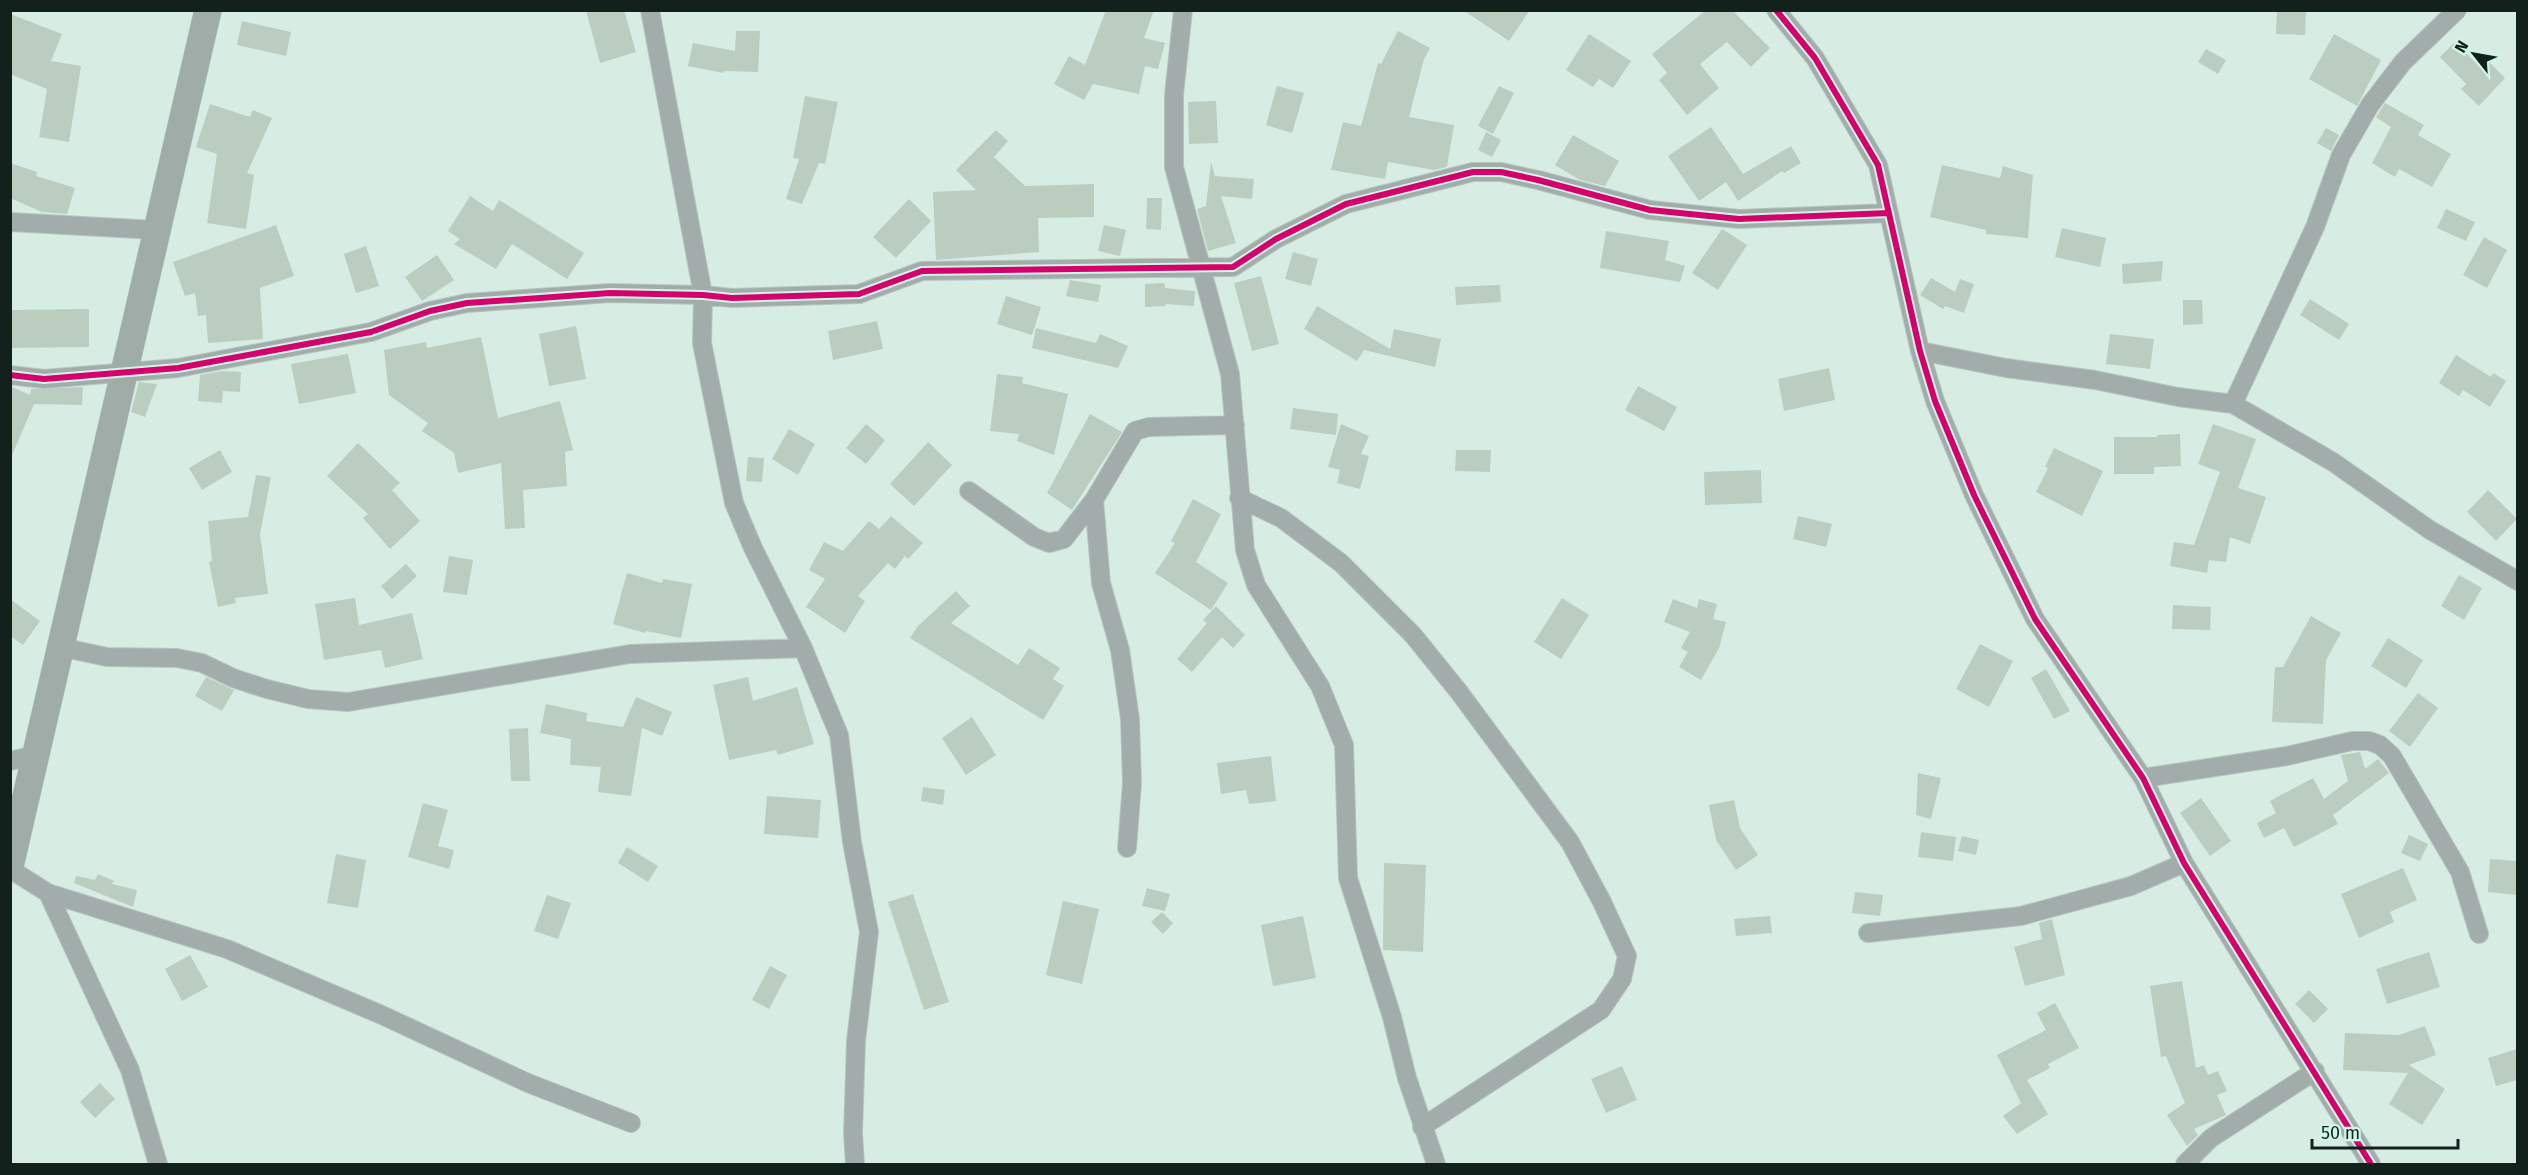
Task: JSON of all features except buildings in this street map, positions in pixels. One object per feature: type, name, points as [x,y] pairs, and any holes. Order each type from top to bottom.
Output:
[{"type":"street","points":[[208,10],[60,647],[23,758],[10,867],[48,893],[227,949],[384,1016],[528,1083],[632,1123]]},
{"type":"street","points":[[650,10],[703,294],[702,343],[734,503],[753,548],[803,648],[839,735],[852,842],[869,932],[856,1041],[853,1133],[855,1164]]},
{"type":"street","points":[[1183,10],[1174,95],[1174,167],[1230,374],[1245,550],[1256,585],[1320,686],[1344,745],[1348,878],[1392,1017],[1422,1127],[1436,1164]]},
{"type":"street","points":[[1776,10],[1815,57],[1878,165],[1920,351],[1935,400],[1974,495],[2035,619],[2143,778],[2184,863],[2371,1164]]},
{"type":"street","points":[[2233,404],[2315,227],[2341,155],[2370,105],[2403,62],[2457,10]]},
{"type":"street","points":[[10,375],[44,379],[178,368],[286,346],[323,342],[371,332],[430,311],[468,303],[610,293],[703,294],[732,298],[859,294],[922,271],[1233,267],[1276,239],[1346,204],[1473,172],[1501,172],[1650,210],[1739,219],[1889,213]]},
{"type":"street","points":[[10,222],[156,230]]},
{"type":"street","points":[[1920,351],[2006,368],[2095,380],[2178,398],[2233,404],[2333,462],[2430,530],[2517,581]]},
{"type":"street","points":[[969,491],[1034,537],[1048,543],[1064,539],[1094,501],[1135,430],[1149,427],[1235,425]]},
{"type":"street","points":[[1239,498],[1281,518],[1341,563],[1413,635],[1459,692],[1570,842],[1627,956],[1622,979],[1601,1010],[1422,1127]]},
{"type":"street","points":[[1094,501],[1101,583],[1120,650],[1130,719],[1132,783],[1127,848]]},
{"type":"street","points":[[60,647],[108,657],[177,658],[202,663],[232,678],[267,689],[308,699],[348,702],[630,654],[803,648]]},
{"type":"street","points":[[2143,778],[2287,756],[2352,741],[2369,741],[2380,745],[2392,756],[2448,847],[2460,872],[2479,934]]},
{"type":"street","points":[[1868,933],[2021,916],[2131,886],[2184,863]]},
{"type":"street","points":[[48,893],[130,1070],[158,1164]]},
{"type":"street","points":[[2185,1164],[2211,1138],[2315,1071]]},
{"type":"cycle path","points":[[1776,10],[1815,58],[1878,165],[1920,351],[1935,401],[1974,495],[2035,619],[2143,778],[2184,863],[2371,1164]]},
{"type":"cycle path","points":[[10,375],[44,379],[178,368],[371,332],[430,311],[467,303],[610,293],[703,295],[732,298],[859,294],[922,271],[1233,267],[1276,239],[1346,204],[1473,172],[1501,172],[1650,210],[1739,219],[1889,213]]}]
